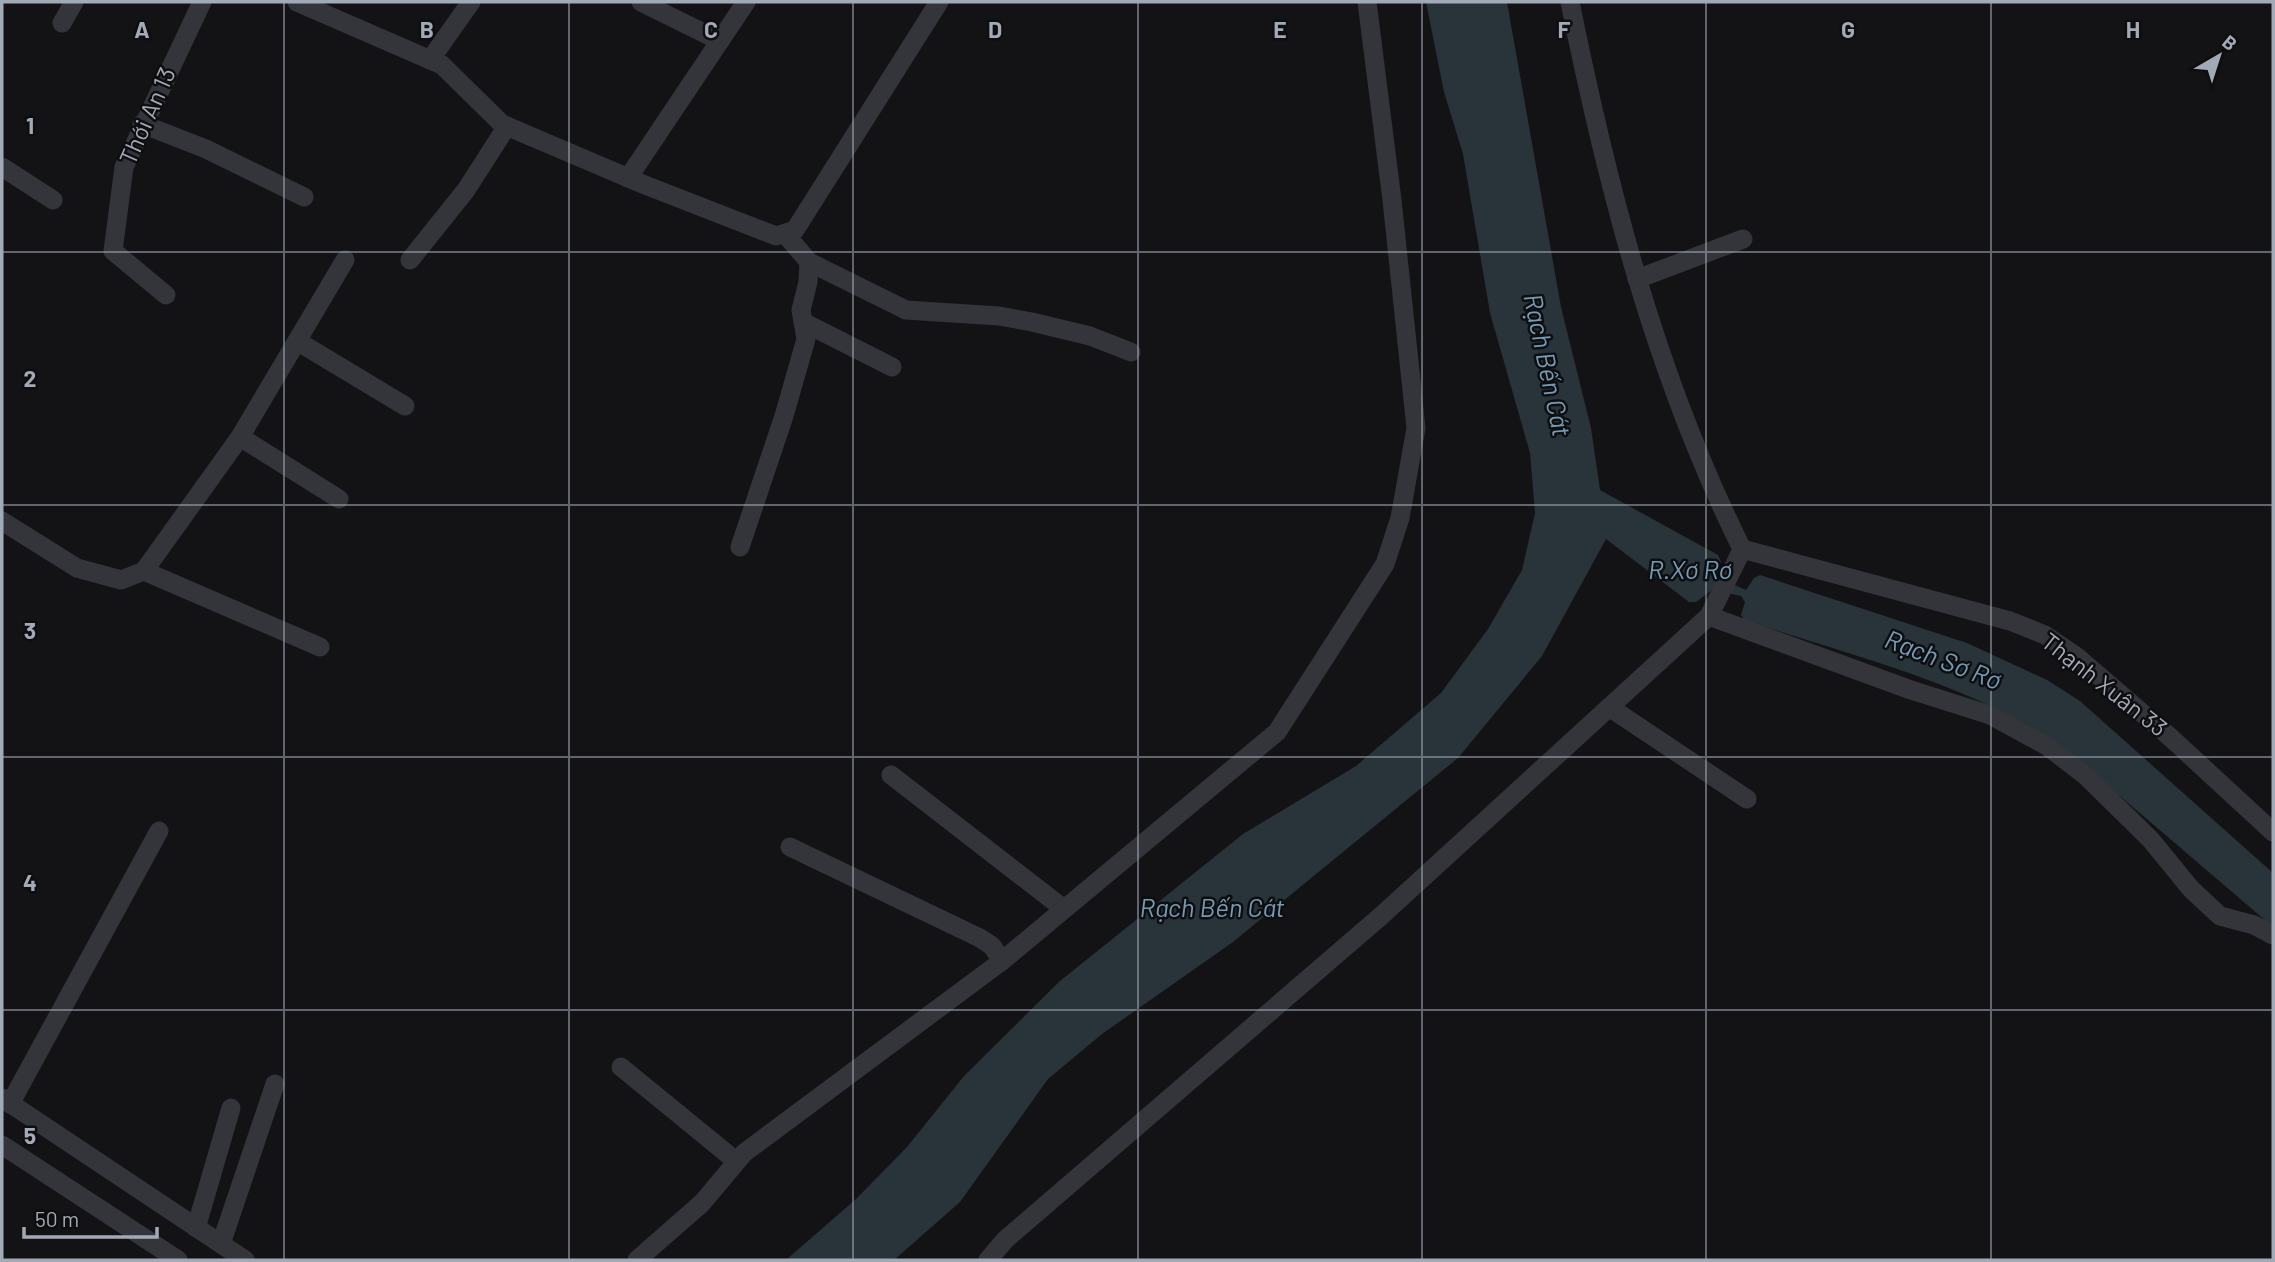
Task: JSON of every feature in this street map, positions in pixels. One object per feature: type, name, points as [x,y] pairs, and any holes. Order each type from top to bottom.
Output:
[{"type":"street","points":[[62,23],[74,2]]},
{"type":"street","name":"Thới An 13","points":[[166,295],[113,251],[124,167],[142,124],[202,2]]},
{"type":"street","points":[[297,2],[442,65],[507,126],[628,178],[776,236],[795,230],[939,2]]},
{"type":"street","points":[[430,60],[471,2]]},
{"type":"street","points":[[641,2],[720,41]]},
{"type":"street","points":[[628,178],[746,2]]},
{"type":"street","points":[[637,1260],[702,1203],[736,1161],[1002,961],[1284,724],[1385,564],[1393,542],[1416,428],[1392,200],[1367,2]]},
{"type":"street","points":[[988,1260],[1005,1240],[1065,1187],[1381,916],[1712,611],[1741,552],[1683,415],[1637,279],[1598,144],[1570,2]]},
{"type":"street","points":[[142,124],[206,149],[304,197]]},
{"type":"street","points":[[410,260],[466,190],[507,126]]},
{"type":"street","points":[[2,167],[53,200]]},
{"type":"street","points":[[786,235],[809,262],[906,310],[999,316],[1032,322],[1090,336],[1131,352]]},
{"type":"street","points":[[1637,279],[1742,239]]},
{"type":"street","points":[[2,521],[77,568],[121,580],[144,571],[240,436],[345,260]]},
{"type":"street","points":[[740,547],[784,416],[806,339],[801,310],[808,282],[809,262]]},
{"type":"street","points":[[803,322],[892,367]]},
{"type":"street","points":[[297,341],[405,406]]},
{"type":"street","points":[[240,436],[339,499]]},
{"type":"street","name":"Thạnh Xuân 33","points":[[1741,552],[1960,607],[2045,635],[2170,737],[2273,832]]},
{"type":"street","points":[[144,571],[320,647]]},
{"type":"street","points":[[1712,611],[1910,690],[1990,715],[2047,747],[2086,776],[2114,803],[2220,916],[2254,925],[2273,935]]},
{"type":"street","points":[[1609,707],[1747,799]]},
{"type":"street","points":[[891,775],[1064,909]]},
{"type":"street","points":[[159,831],[6,1101],[245,1260]]},
{"type":"street","points":[[790,847],[981,937],[992,946],[1002,961]]},
{"type":"street","points":[[621,1068],[736,1161]]},
{"type":"street","points":[[221,1244],[275,1084]]},
{"type":"street","points":[[196,1227],[231,1108]]},
{"type":"street","points":[[2,1146],[176,1259]]},
{"type":"water","name":"Rạch Bến Cát","points":[[1426,2],[1507,2],[1561,307],[1591,428],[1600,490],[1718,555],[1721,562],[1718,572],[1721,579],[1746,590],[1754,578],[1760,575],[1967,643],[2047,680],[2080,701],[2273,873],[2273,927],[2058,743],[2022,722],[1984,703],[1906,672],[1744,620],[1741,615],[1745,602],[1741,596],[1712,590],[1696,602],[1689,602],[1606,539],[1542,656],[1458,758],[1233,942],[1102,1034],[1048,1079],[960,1202],[894,1260],[786,1260],[856,1199],[907,1147],[964,1076],[1060,981],[1243,834],[1356,766],[1441,693],[1488,629],[1522,570],[1535,513],[1530,453],[1490,313],[1463,154],[1444,92]]},
{"type":"water label","name":"R.Xơ Rơ","points":[[1690,570]]},
{"type":"water label","name":"Rạch Sơ Rơ","points":[[1943,660]]}]
